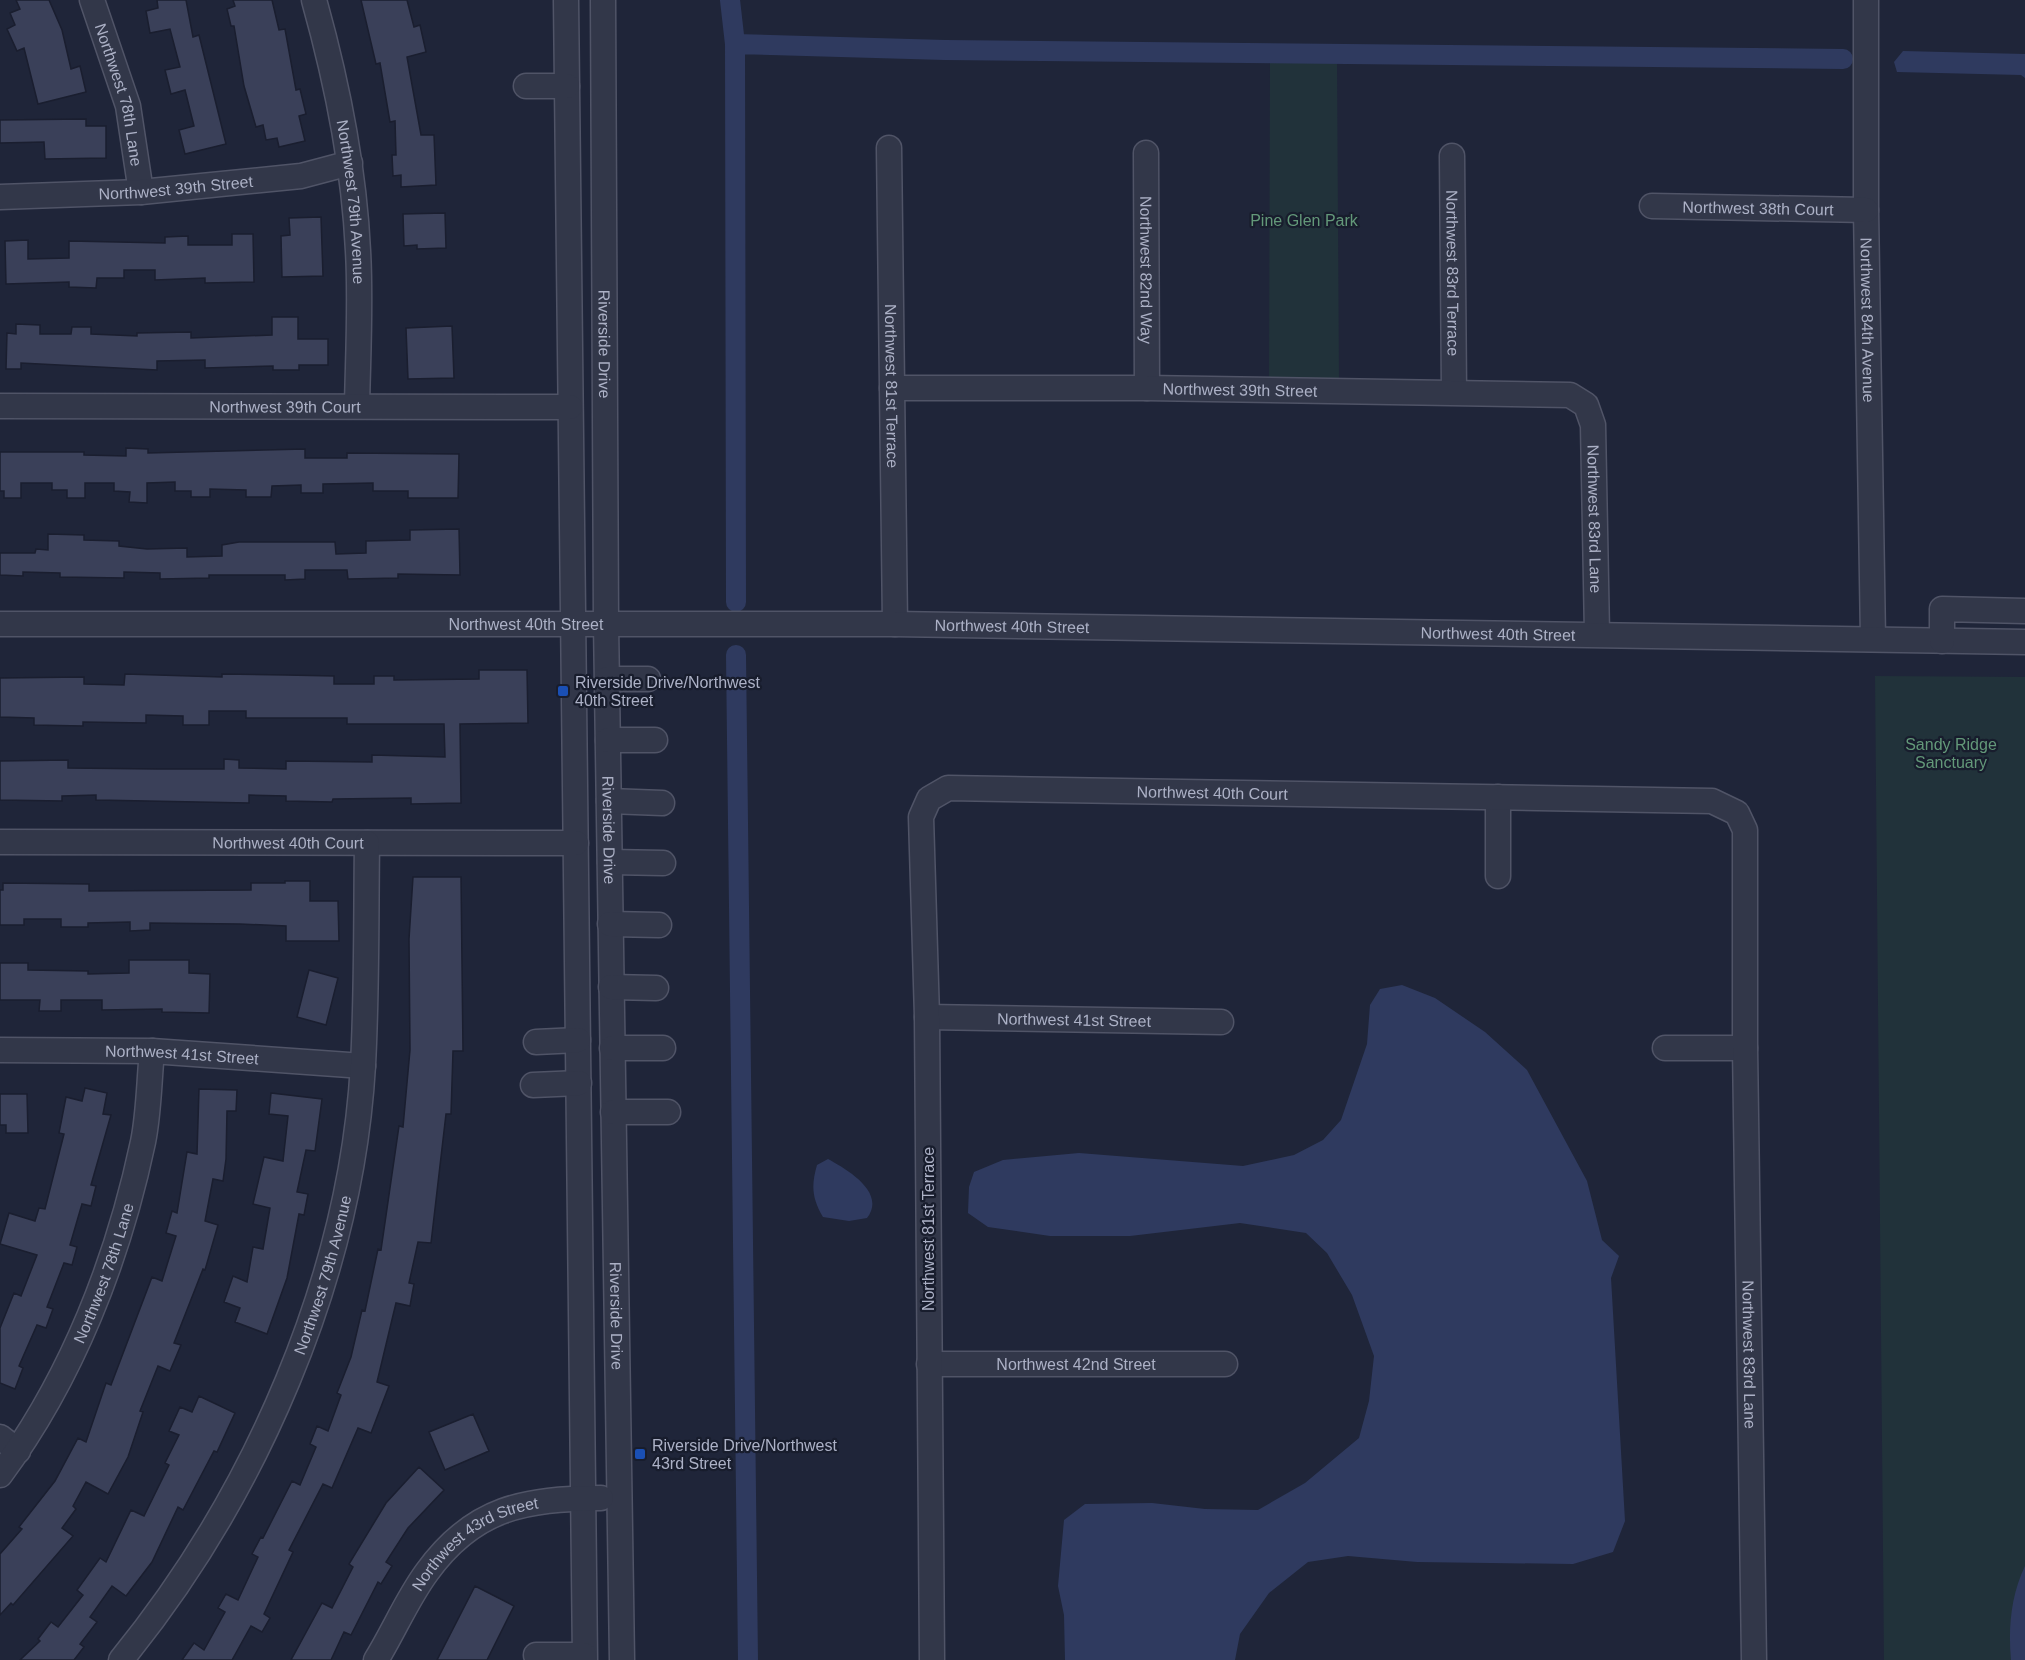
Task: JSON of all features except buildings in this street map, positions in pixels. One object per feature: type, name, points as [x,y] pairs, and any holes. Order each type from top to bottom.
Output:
[{"type":"street","name":"Northwest 78th Lane","points":[[92,0],[128,106],[141,192]]},
{"type":"street","name":"Northwest 79th Avenue","points":[[314,0],[331,58],[350,163],[358,252],[357,406]]},
{"type":"street","name":"Riverside Drive","points":[[566,0],[570,407],[575,623],[584,1657]]},
{"type":"street","name":"Riverside Drive","points":[[603,0],[606,623],[622,1660]]},
{"type":"street","name":"Northwest 84th Avenue","points":[[1866,0],[1866,210],[1873,639]]},
{"type":"street","points":[[526,86],[567,86]]},
{"type":"street","name":"Northwest 81st Terrace","points":[[889,148],[895,624]]},
{"type":"street","name":"Northwest 82nd Way","points":[[1146,153],[1147,387]]},
{"type":"street","name":"Northwest 83rd Terrace","points":[[1452,156],[1454,392]]},
{"type":"street","name":"Northwest 39th Street","points":[[0,197],[141,192],[301,176],[350,163]]},
{"type":"street","name":"Northwest 38th Court","points":[[1652,207],[1866,210]]},
{"type":"street","name":"Northwest 39th Street","points":[[892,387],[1147,387],[1570,395],[1586,405]]},
{"type":"street","name":"Northwest 83rd Lane","points":[[1586,405],[1593,425],[1597,634]]},
{"type":"street","name":"Northwest 39th Court","points":[[0,406],[570,407]]},
{"type":"street","points":[[1942,641],[1942,609],[2025,611]]},
{"type":"street","points":[[1992,641],[1994,611]]},
{"type":"street","name":"Northwest 40th Street","points":[[0,624],[895,624],[2025,642]]},
{"type":"street","points":[[607,679],[648,680]]},
{"type":"street","points":[[608,740],[655,740]]},
{"type":"street","name":"Northwest 40th Court","points":[[929,799],[948,788],[1498,797],[1712,801],[1737,813]]},
{"type":"street","points":[[1498,797],[1498,876]]},
{"type":"street","name":"Northwest 81st Terrace","points":[[929,799],[921,818],[927,1017],[932,1660]]},
{"type":"street","points":[[609,801],[662,803]]},
{"type":"street","name":"Northwest 83rd Lane","points":[[1737,813],[1745,831],[1745,1048],[1754,1660]]},
{"type":"street","name":"Northwest 40th Court","points":[[0,842],[576,843]]},
{"type":"street","name":"Northwest 79th Avenue","points":[[122,1660],[159,1614],[243,1481],[279,1400],[314,1306],[339,1219],[353,1149],[363,1066],[367,843]]},
{"type":"street","points":[[610,862],[663,863]]},
{"type":"street","points":[[610,924],[659,925]]},
{"type":"street","points":[[611,987],[656,988]]},
{"type":"street","name":"Northwest 41st Street","points":[[927,1017],[1221,1022]]},
{"type":"street","points":[[536,1041],[578,1040]]},
{"type":"street","points":[[612,1048],[663,1048]]},
{"type":"street","points":[[1665,1048],[1745,1048]]},
{"type":"street","name":"Northwest 41st Street","points":[[0,1050],[152,1051],[363,1066]]},
{"type":"street","name":"Northwest 78th Lane","points":[[0,1476],[9,1444],[50,1399],[78,1341],[117,1245],[143,1140],[152,1051]]},
{"type":"street","points":[[533,1084],[579,1083]]},
{"type":"street","points":[[613,1112],[668,1112]]},
{"type":"street","name":"Northwest 42nd Street","points":[[929,1364],[1225,1364]]},
{"type":"street","name":"Northwest 43rd Street","points":[[376,1660],[426,1573],[451,1542],[483,1518],[527,1503],[584,1498],[618,1498]]},
{"type":"street","points":[[536,1655],[584,1657]]},
{"type":"green space","name":"Pine Glen Park","points":[[1270,59],[1337,60],[1339,380],[1269,379]]},
{"type":"green space","name":"Sandy Ridge Sanctuary","points":[[1875,676],[2025,677],[2025,1660],[1884,1660]]},
{"type":"water","points":[[1903,51],[2025,54],[2025,78],[2021,75],[1897,72],[1894,62]]},
{"type":"water","points":[[1402,985],[1435,998],[1485,1032],[1527,1070],[1587,1181],[1602,1240],[1619,1256],[1611,1278],[1625,1521],[1613,1552],[1573,1564],[1417,1562],[1348,1556],[1308,1562],[1269,1593],[1240,1634],[1235,1660],[1065,1660],[1064,1615],[1058,1586],[1064,1520],[1085,1504],[1152,1503],[1205,1509],[1258,1510],[1305,1483],[1359,1438],[1369,1401],[1374,1356],[1352,1295],[1327,1253],[1306,1233],[1240,1223],[1130,1236],[1050,1236],[988,1227],[968,1213],[969,1187],[974,1172],[1003,1160],[1079,1153],[1243,1166],[1294,1155],[1323,1140],[1341,1120],[1367,1044],[1370,1005],[1380,989]]},
{"type":"water","points":[[828,1159],[854,1175],[868,1191],[872,1199],[872,1208],[867,1218],[849,1221],[823,1217],[815,1198],[814,1179],[817,1165]]},
{"type":"water","points":[[2025,1566],[2025,1660],[2011,1660],[2012,1612],[2016,1588]]},
{"type":"waterway","points":[[730,0],[735,44],[736,602]]},
{"type":"waterway","points":[[735,44],[945,50],[1843,59]]},
{"type":"waterway","points":[[736,655],[748,1660]]},
{"type":"place","name":"Riverside Drive/Northwest 40th Street","points":[[563,691]]},
{"type":"place","name":"Riverside Drive/Northwest 43rd Street","points":[[640,1454]]}]
